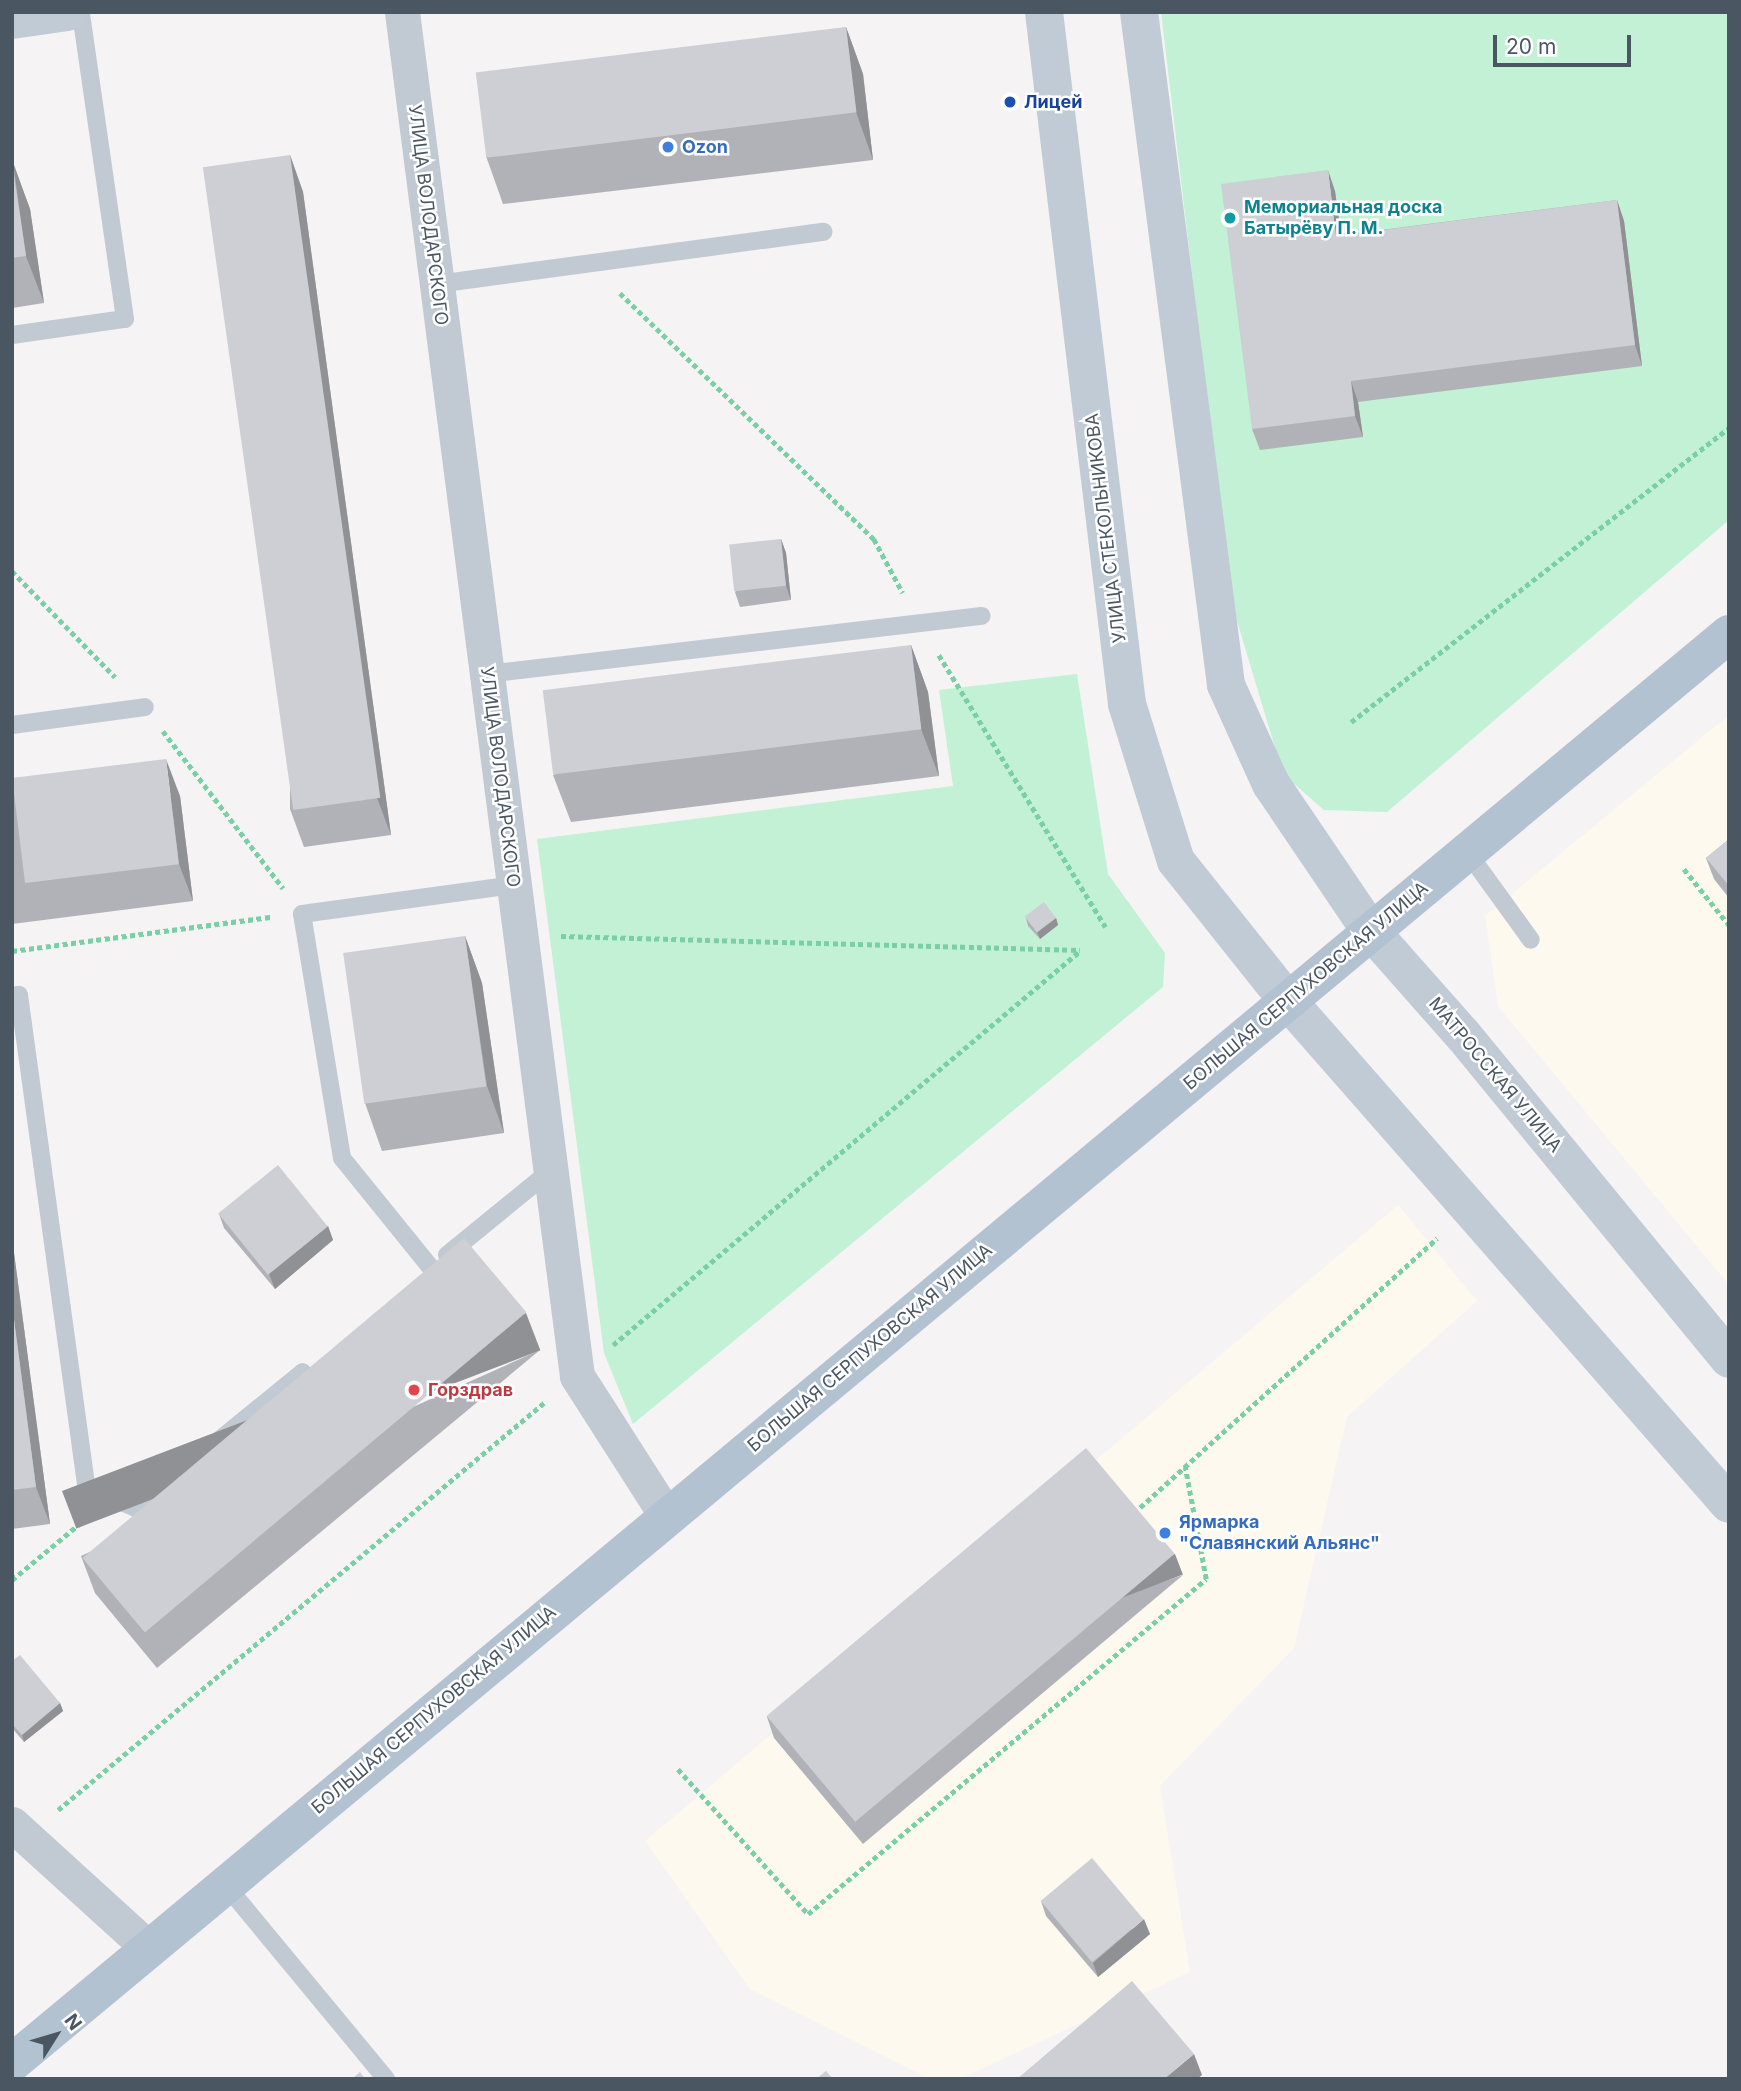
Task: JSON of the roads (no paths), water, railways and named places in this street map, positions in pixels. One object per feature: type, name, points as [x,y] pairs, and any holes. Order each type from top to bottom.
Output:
[{"type":"main road","points":[[12,20],[67,12]]},
{"type":"main road","name":"УЛИЦА СТЕКОЛЬНИКОВА","points":[[1044,12],[1127,704],[1176,861],[1287,1000]]},
{"type":"main road","name":"МАТРОССКАЯ УЛИЦА","points":[[1139,12],[1226,685],[1271,784],[1370,930],[1463,1035],[1729,1359]]},
{"type":"main road","name":"БОЛЬШАЯ СЕРПУХОВСКАЯ УЛИЦА","points":[[12,2063],[147,1947],[1729,634]]},
{"type":"main road","points":[[1287,1000],[1729,1504]]},
{"type":"street","name":"УЛИЦА ВОЛОДАРСКОГО","points":[[402,12],[577,1376],[667,1517]]},
{"type":"street","points":[[12,1824],[147,1947]]},
{"type":"lane","points":[[12,335],[125,319],[81,12]]},
{"type":"lane","points":[[437,284],[824,232]]},
{"type":"lane","points":[[487,674],[918,621],[982,616]]},
{"type":"lane","points":[[12,725],[145,707]]},
{"type":"lane","points":[[1468,853],[1531,940]]},
{"type":"lane","points":[[513,885],[302,914],[342,1157],[426,1272],[550,1171]]},
{"type":"lane","points":[[12,996],[19,995],[86,1487],[136,1508],[315,1362]]},
{"type":"lane","points":[[225,1883],[386,2079]]},
{"type":"place","name":"Лицeй","points":[[1010,102]]},
{"type":"place","name":"Ozon","points":[[668,147]]},
{"type":"place","name":"Мемориальная доска Батырёву П. М.","points":[[1230,218]]},
{"type":"place","name":"Горздрав","points":[[414,1390]]},
{"type":"place","name":"Ярмарка \"Славянский Альянс\"","points":[[1165,1533]]}]
